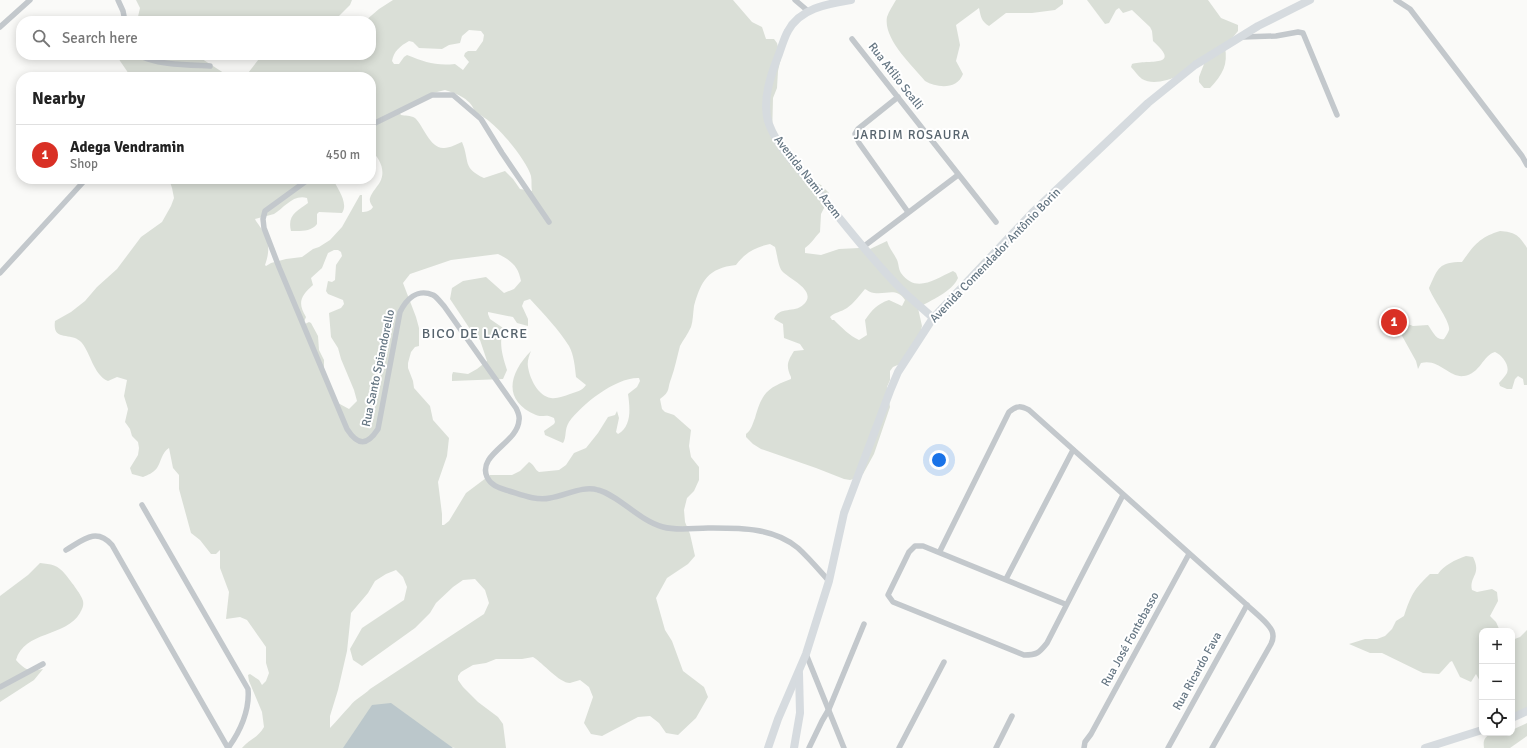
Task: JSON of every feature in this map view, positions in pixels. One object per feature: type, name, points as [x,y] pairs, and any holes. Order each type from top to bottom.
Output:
[{"type":"main road","name":"Avenida Nami Azem","points":[[850,0],[823,5],[808,11],[794,23],[788,31],[776,61],[768,91],[766,109],[769,123],[786,153],[864,247],[901,288],[932,318]]},
{"type":"main road","name":"Avenida Comendador Antônio Borin","points":[[768,748],[778,719],[806,654],[829,581],[844,513],[890,391],[898,372],[932,318],[1032,213],[1148,103],[1196,65],[1258,26],[1310,0]]},
{"type":"main road","points":[[794,748],[800,713],[799,671]]},
{"type":"main road","points":[[1515,717],[1527,711]]},
{"type":"main road","points":[[1425,748],[1479,731]]},
{"type":"street","points":[[0,27],[30,0]]},
{"type":"street","points":[[118,0],[124,16]]},
{"type":"street","points":[[795,0],[808,11]]},
{"type":"street","points":[[1396,0],[1410,9],[1522,156],[1527,165]]},
{"type":"street","points":[[1241,37],[1276,36],[1298,32],[1303,33],[1337,115]]},
{"type":"street","name":"Rua Atílio Scalli","points":[[852,39],[996,222]]},
{"type":"street","points":[[153,60],[169,63],[210,66]]},
{"type":"street","points":[[376,123],[432,95],[453,95],[481,119],[502,153],[549,222]]},
{"type":"street","points":[[898,97],[858,128],[855,134],[856,139],[908,212]]},
{"type":"street","points":[[864,247],[958,175]]},
{"type":"street","points":[[0,273],[81,184]]},
{"type":"street","name":"Rua Santo Spiandorello","points":[[302,184],[265,211],[263,220],[264,228],[341,415],[352,437],[359,442],[366,442],[373,438],[378,429],[400,312],[406,301],[413,295],[423,293],[433,295],[444,306],[516,408],[520,419],[517,429],[512,436],[489,458],[485,466],[486,476],[490,483],[500,488],[535,499],[549,499],[584,489],[597,489],[654,525],[668,529],[726,528],[759,530],[780,537],[797,548],[829,581]]},
{"type":"street","points":[[940,551],[1000,428],[1010,412],[1015,407],[1020,406],[1029,410],[1247,605],[1269,626],[1273,632],[1271,644],[1212,748]]},
{"type":"street","points":[[1006,579],[1073,450]]},
{"type":"street","points":[[1066,604],[940,551],[923,546],[916,546],[909,552],[888,595],[893,602],[1024,655],[1035,655],[1042,649],[1066,604],[1123,494]]},
{"type":"street","points":[[66,550],[92,536],[106,538],[112,545],[228,748],[235,739],[242,725],[248,703],[248,690],[142,505]]},
{"type":"street","name":"Rua José Fontebasso","points":[[1084,748],[1085,742],[1091,734],[1189,554]]},
{"type":"street","name":"Rua Ricardo Fava","points":[[1168,748],[1247,605]]},
{"type":"street","points":[[809,748],[829,709],[864,624]]},
{"type":"street","points":[[806,654],[844,748]]},
{"type":"street","points":[[899,748],[944,662]]},
{"type":"street","points":[[0,687],[42,664]]},
{"type":"street","points":[[996,748],[1012,716]]},
{"type":"shaded area","points":[[136,0],[352,0],[350,5],[339,16],[138,16],[140,8]]},
{"type":"shaded area","points":[[393,0],[733,0],[752,22],[762,27],[766,39],[774,39],[777,43],[781,58],[778,71],[777,88],[773,98],[772,137],[796,172],[821,185],[829,193],[828,200],[821,214],[820,232],[805,248],[805,253],[821,255],[839,249],[870,249],[887,241],[897,260],[899,270],[913,283],[926,283],[953,271],[956,273],[958,278],[946,292],[918,308],[922,326],[920,334],[900,364],[893,367],[890,371],[890,380],[887,387],[890,407],[874,454],[863,474],[850,480],[761,449],[746,437],[746,434],[752,427],[763,397],[776,385],[791,379],[788,370],[790,358],[794,351],[804,350],[800,344],[784,338],[783,324],[774,319],[780,312],[796,309],[803,305],[807,300],[805,290],[782,271],[775,247],[770,244],[755,249],[743,257],[736,265],[719,269],[712,273],[703,283],[694,306],[691,327],[680,346],[668,390],[660,399],[662,409],[665,412],[674,415],[691,430],[689,446],[691,457],[699,467],[699,480],[694,491],[687,498],[684,510],[685,522],[690,534],[695,556],[688,564],[667,578],[656,598],[665,630],[672,641],[683,671],[704,687],[708,697],[696,718],[678,735],[666,733],[659,723],[650,716],[638,717],[602,736],[591,734],[584,723],[593,697],[589,687],[580,680],[570,683],[561,680],[533,657],[522,659],[496,659],[486,663],[473,665],[461,672],[458,676],[458,680],[463,687],[478,702],[498,717],[503,724],[506,748],[455,748],[435,744],[350,748],[242,748],[259,734],[264,727],[262,712],[248,675],[250,674],[259,680],[262,685],[266,681],[269,673],[266,663],[266,647],[247,620],[240,617],[226,619],[229,592],[220,568],[220,550],[216,554],[211,554],[200,540],[191,533],[179,489],[179,475],[173,468],[169,448],[163,455],[157,468],[152,473],[143,477],[132,474],[130,468],[138,455],[139,448],[138,442],[132,436],[130,429],[125,422],[128,409],[124,396],[127,380],[117,377],[108,381],[103,378],[95,368],[80,341],[76,338],[63,336],[56,332],[55,321],[71,312],[85,301],[97,287],[117,269],[141,237],[162,222],[174,198],[171,184],[336,184],[343,200],[344,209],[342,213],[319,212],[317,214],[317,224],[315,227],[305,230],[291,231],[290,221],[292,217],[297,211],[308,203],[307,198],[302,197],[289,202],[274,214],[255,219],[266,237],[268,252],[266,266],[286,259],[302,257],[330,240],[342,227],[360,195],[362,195],[362,212],[368,211],[373,207],[370,198],[382,178],[381,165],[376,156],[376,72],[249,72],[258,60],[376,60],[376,16],[371,16]],"holes":[[[469,30],[481,31],[484,35],[483,41],[476,51],[468,51],[465,53],[464,56],[469,62],[463,70],[455,64],[430,63],[407,55],[399,64],[394,64],[392,61],[394,54],[398,49],[409,41],[413,42],[419,48],[442,49],[449,45],[460,43],[462,36]],[[445,90],[463,98],[471,104],[475,113],[482,116],[499,130],[516,150],[528,169],[531,176],[532,191],[520,189],[505,171],[484,178],[477,174],[469,167],[462,142],[449,147],[439,147],[431,141],[415,118],[401,115],[399,112],[433,93]],[[334,250],[341,252],[342,256],[336,265],[335,280],[332,282],[328,281],[326,291],[328,294],[343,300],[344,304],[341,308],[329,313],[331,337],[338,348],[357,401],[349,409],[338,403],[324,372],[324,360],[319,350],[318,336],[311,323],[309,322],[305,324],[304,322],[306,317],[301,303],[303,296],[313,285],[311,278],[322,268],[328,253]],[[498,254],[514,264],[521,281],[514,289],[504,293],[486,277],[463,281],[452,288],[450,299],[472,332],[480,340],[487,361],[468,374],[453,372],[452,381],[503,379],[507,370],[501,339],[503,328],[490,319],[488,312],[513,317],[517,323],[528,326],[528,319],[522,306],[524,301],[530,299],[556,328],[569,346],[575,365],[576,377],[586,385],[579,391],[560,397],[546,397],[535,386],[531,377],[528,367],[531,351],[524,359],[514,377],[512,386],[514,394],[518,402],[525,409],[536,415],[554,418],[554,424],[544,431],[545,435],[563,443],[569,422],[582,407],[600,393],[620,382],[639,378],[640,381],[637,387],[628,394],[629,416],[628,422],[623,431],[618,434],[616,432],[619,418],[617,411],[615,415],[608,417],[586,448],[574,453],[566,465],[559,470],[539,472],[529,462],[520,471],[512,475],[490,475],[466,493],[449,521],[442,525],[438,482],[447,456],[449,438],[433,420],[430,406],[414,388],[408,368],[411,352],[415,347],[419,346],[419,328],[403,283],[410,274],[451,260]],[[865,289],[873,293],[895,293],[902,296],[905,300],[902,306],[889,300],[881,303],[875,308],[865,320],[867,335],[859,340],[849,334],[830,317],[847,308]],[[396,570],[403,577],[407,587],[404,600],[362,628],[350,649],[353,660],[362,666],[415,628],[430,613],[436,603],[463,580],[475,579],[485,590],[489,603],[484,614],[357,699],[330,728],[330,716],[347,651],[351,613],[368,593],[375,581]]]},
{"type":"shaded area","points":[[896,0],[1063,0],[1063,4],[1055,10],[1032,13],[1006,13],[989,26],[983,20],[979,8],[956,25],[960,45],[956,61],[963,74],[956,83],[941,86],[925,81],[906,60],[889,34],[887,17]]},
{"type":"shaded area","points":[[1087,0],[1208,0],[1221,18],[1238,25],[1238,31],[1225,47],[1226,59],[1224,69],[1210,88],[1204,88],[1199,82],[1199,77],[1204,64],[1173,78],[1157,82],[1149,82],[1142,79],[1131,67],[1132,64],[1154,62],[1164,59],[1165,55],[1153,41],[1150,27],[1132,10],[1123,13],[1119,8],[1116,10],[1109,23],[1105,24]]},
{"type":"shaded area","points":[[119,60],[204,60],[222,72],[128,72]]},
{"type":"shaded area","points":[[1500,231],[1513,233],[1522,240],[1527,248],[1527,385],[1524,385],[1523,379],[1518,376],[1515,379],[1512,389],[1507,389],[1500,386],[1499,383],[1508,370],[1503,358],[1495,352],[1487,357],[1474,372],[1469,375],[1459,376],[1439,365],[1427,362],[1421,363],[1418,369],[1416,361],[1401,334],[1395,319],[1413,326],[1428,325],[1436,337],[1444,339],[1449,331],[1449,326],[1429,288],[1437,271],[1448,263],[1462,262],[1478,242],[1493,233]]},
{"type":"shaded area","points":[[1466,556],[1473,557],[1476,572],[1472,581],[1472,590],[1477,592],[1492,589],[1497,592],[1498,601],[1490,616],[1496,622],[1499,628],[1479,628],[1479,680],[1476,674],[1471,682],[1460,677],[1452,661],[1439,674],[1423,673],[1382,653],[1370,653],[1349,644],[1365,639],[1377,639],[1385,636],[1392,629],[1396,621],[1404,616],[1414,593],[1425,579],[1430,574],[1438,574],[1443,568]]},
{"type":"shaded area","points":[[40,563],[54,566],[62,571],[80,595],[83,601],[83,607],[74,621],[27,644],[20,651],[16,660],[22,666],[31,670],[43,669],[34,680],[0,702],[0,596],[28,575]]},
{"type":"shaded area","points":[[1527,630],[1527,711],[1515,713],[1515,639],[1520,637]]},
{"type":"shaded area","points":[[391,703],[453,748],[343,748],[372,705]]},
{"type":"shaded area","points":[[1527,723],[1527,736],[1510,748],[1484,748],[1485,738],[1487,736],[1515,736],[1515,729]]},
{"type":"place","name":"Adega Vendramin","points":[[1394,322]]},
{"type":"district","name":"JARDIM ROSAURA","points":[[912,134]]},
{"type":"district","name":"BICO DE LACRE","points":[[475,333]]}]
